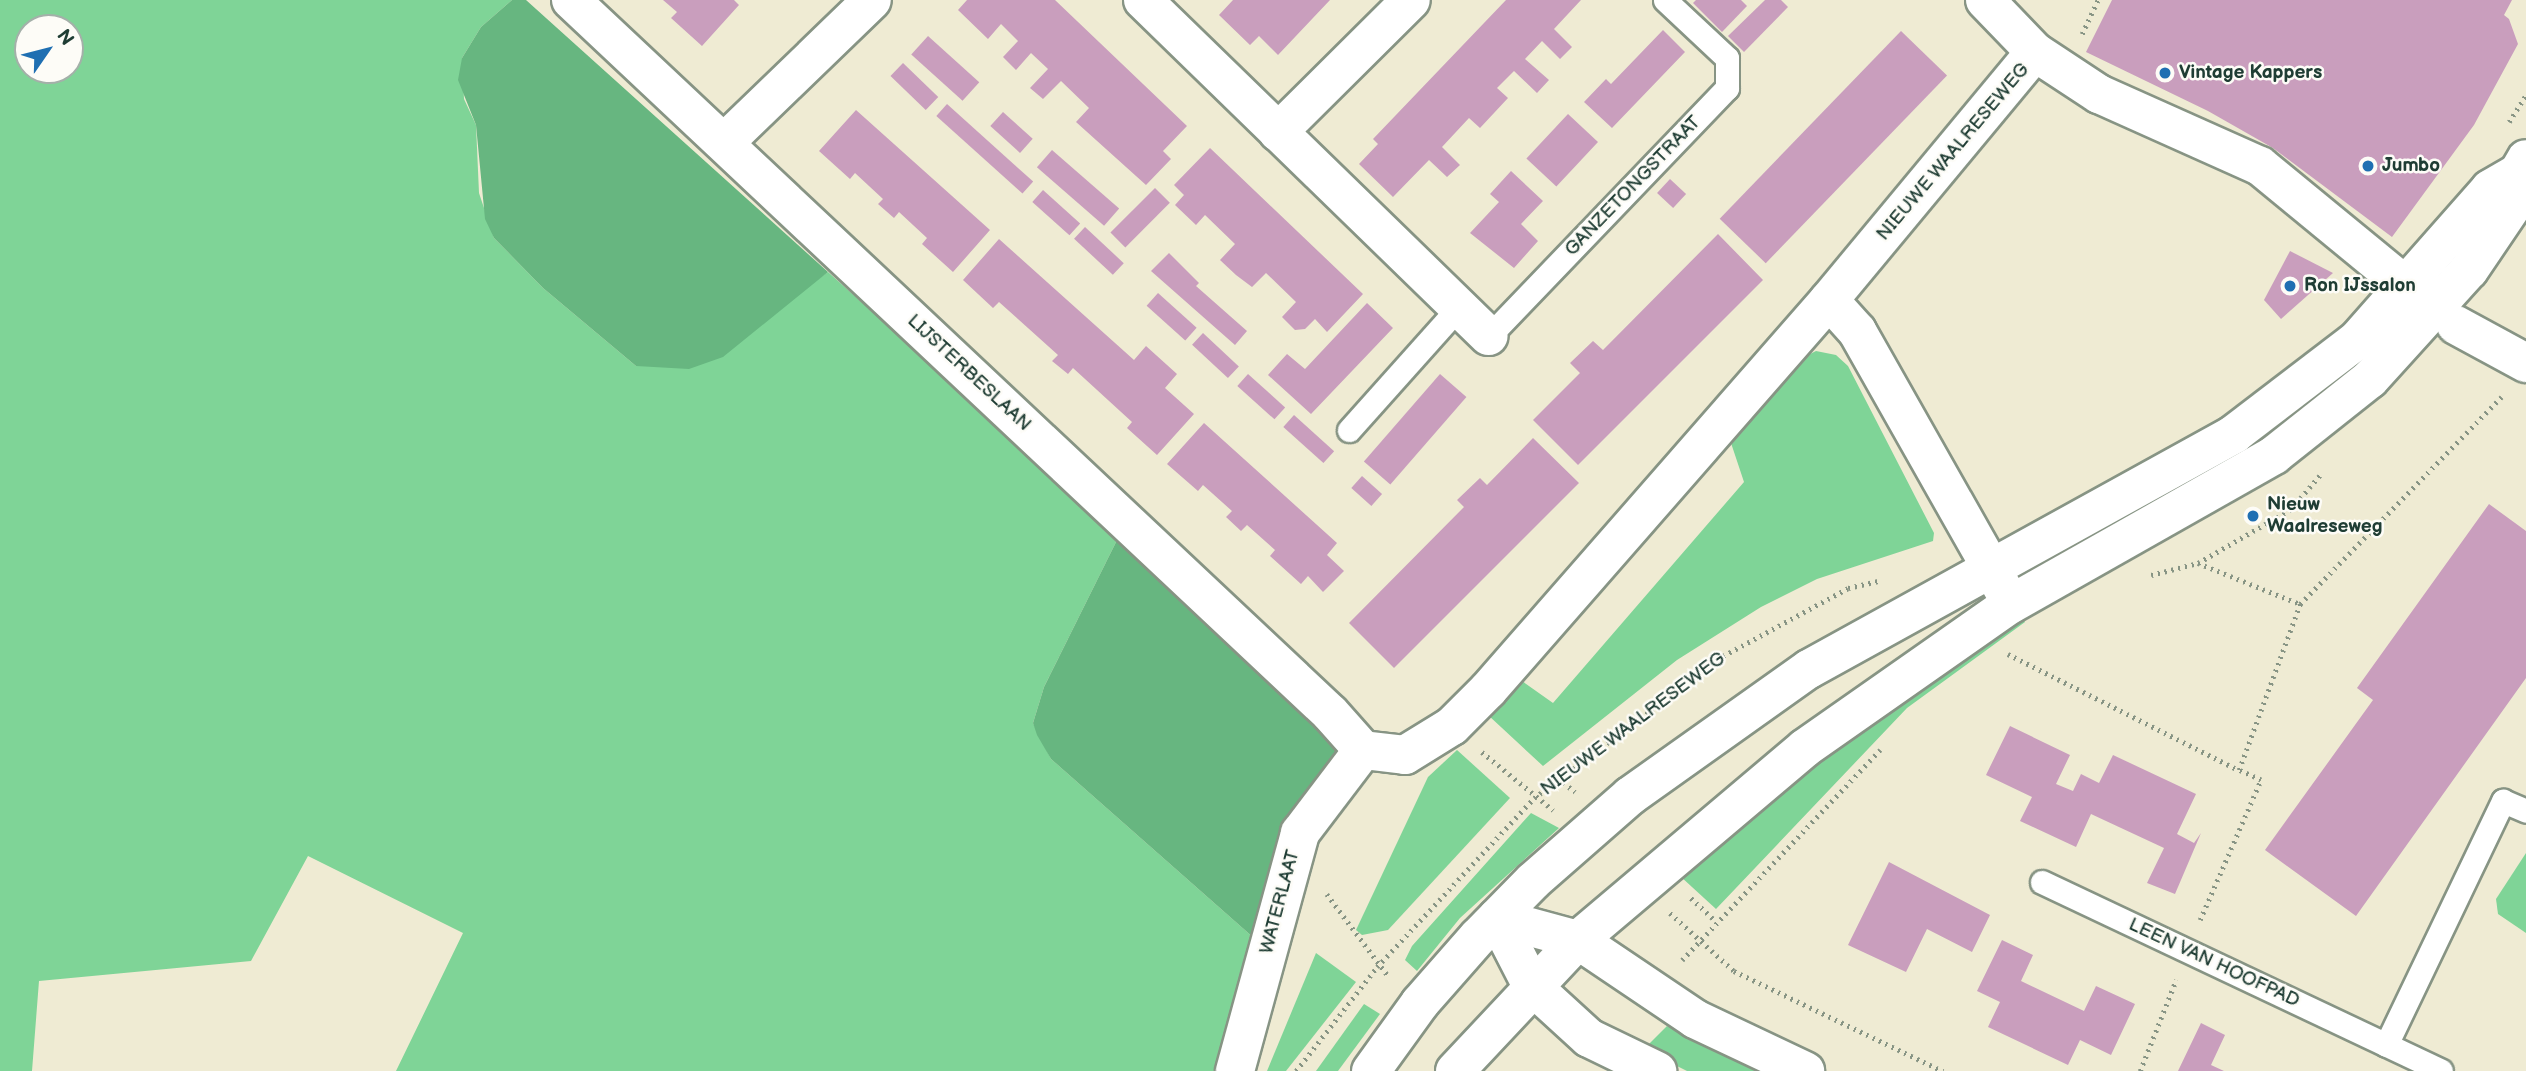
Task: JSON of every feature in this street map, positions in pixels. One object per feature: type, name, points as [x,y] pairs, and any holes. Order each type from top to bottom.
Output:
[{"type":"street","name":"LIJSTERBESLAAN","points":[[570,0],[725,142],[1320,704],[1363,750]]},
{"type":"street","points":[[725,142],[872,0]]},
{"type":"street","name":"GANZETONGSTRAAT","points":[[1143,0],[1489,336]]},
{"type":"street","points":[[1278,132],[1410,0]]},
{"type":"street","points":[[1985,0],[2035,52]]},
{"type":"street","name":"NIEUWE WAALRESEWEG","points":[[1363,750],[1405,755],[1452,726],[1829,300],[2035,52],[2099,94],[2259,166],[2517,377]]},
{"type":"street","points":[[1455,1071],[1578,940],[1805,748],[2011,604],[2274,455],[2370,379],[2432,307],[2490,189],[2522,166]]},
{"type":"street","points":[[1829,300],[1857,331],[2011,604]]},
{"type":"street","points":[[1371,1071],[1420,1003],[1497,918],[1630,796],[1746,710],[1989,566],[2137,490],[2234,434],[2357,340],[2432,307]]},
{"type":"street","name":"WATERLAAT","points":[[1235,1071],[1300,833],[1363,750]]},
{"type":"street","points":[[1497,918],[1578,940],[1695,1019],[1805,1071]]},
{"type":"street","points":[[1497,918],[1532,986],[1589,1038],[1657,1071]]},
{"type":"lane","name":"GANZETONGSTRAAT","points":[[1489,336],[1727,88],[1727,58],[1665,0]]},
{"type":"lane","points":[[1349,430],[1459,307]]},
{"type":"lane","points":[[2386,1045],[2503,801],[2526,811]]},
{"type":"lane","name":"LEEN VAN HOOFPAD","points":[[2042,882],[2441,1071]]},
{"type":"path","points":[[2239,770],[2300,604],[2517,377]]},
{"type":"path","points":[[2198,563],[2300,604]]},
{"type":"path","name":"NIEUWE WAALRESEWEG","points":[[1296,1071],[1377,967],[1534,798],[1723,656],[1848,588],[1881,580]]},
{"type":"path","points":[[1998,648],[2261,780],[2187,950],[2140,1071]]},
{"type":"path","points":[[1452,726],[1534,798]]},
{"type":"path","points":[[1723,914],[1884,745]]},
{"type":"path","points":[[1295,846],[1377,967]]},
{"type":"path","points":[[1682,890],[1716,921]]},
{"type":"path","points":[[1664,907],[1734,971],[1943,1071]]},
{"type":"green space","points":[[0,0],[512,0],[481,27],[462,58],[464,99],[476,125],[479,193],[494,238],[543,288],[636,366],[786,302],[828,272],[1120,534],[1044,687],[1033,723],[1051,759],[1272,954],[1224,1071],[396,1071],[463,933],[308,856],[251,961],[39,981],[32,1071],[0,1071]]},
{"type":"green space","points":[[512,0],[526,0],[828,272],[723,357],[689,369],[636,366],[543,288],[494,238],[485,219],[476,125],[458,80],[462,58],[481,27]]},
{"type":"green space","points":[[1816,351],[1836,355],[1848,366],[1934,533],[1933,541],[1817,579],[1761,607],[1677,660],[1543,766],[1488,715],[1522,681],[1553,703],[1744,482],[1730,440],[1800,359]]},
{"type":"green space","points":[[1120,534],[1348,741],[1272,954],[1051,759],[1037,735],[1033,723],[1044,687]]},
{"type":"green space","points":[[2021,615],[2025,622],[1907,708],[1716,909],[1680,876],[1728,827]]},
{"type":"green space","points":[[1457,750],[1510,798],[1388,930],[1362,935],[1356,930],[1428,777]]},
{"type":"green space","points":[[1531,813],[1559,828],[1460,918],[1417,971],[1405,960],[1412,946]]},
{"type":"green space","points":[[2526,853],[2526,933],[2498,914],[2496,899]]},
{"type":"green space","points":[[1316,953],[1356,982],[1286,1071],[1267,1071]]},
{"type":"green space","points":[[1364,1004],[1380,1014],[1338,1071],[1316,1071]]},
{"type":"green space","points":[[1667,1026],[1758,1071],[1687,1071],[1647,1051],[1645,1048]]},
{"type":"building","points":[[663,0],[734,0],[739,5],[702,46],[671,18],[677,12]]},
{"type":"building","points":[[967,0],[1055,0],[1187,126],[1163,151],[1171,159],[1146,185],[1076,122],[1089,108],[1061,81],[1043,99],[1030,88],[1048,69],[1031,53],[1016,70],[1003,57],[1018,41],[1001,24],[988,39],[958,10]]},
{"type":"building","points":[[1233,0],[1330,0],[1278,55],[1259,36],[1250,45],[1219,15]]},
{"type":"building","points":[[1506,0],[1581,0],[1554,29],[1572,47],[1560,59],[1542,41],[1525,59],[1549,80],[1537,93],[1514,71],[1497,88],[1508,98],[1480,128],[1469,118],[1442,147],[1460,165],[1447,177],[1429,160],[1393,197],[1359,164],[1378,144],[1373,139]]},
{"type":"building","points":[[1696,0],[1741,0],[1747,6],[1722,32],[1693,3]]},
{"type":"building","points":[[1765,0],[1781,0],[1788,7],[1744,52],[1728,36]]},
{"type":"building","points":[[2112,0],[2512,0],[2504,15],[2509,19],[2518,44],[2474,125],[2392,237],[2273,148],[2208,111],[2086,52]]},
{"type":"building","points":[[1663,30],[1685,52],[1612,128],[1584,102],[1606,79],[1611,84]]},
{"type":"building","points":[[1901,31],[1947,75],[1766,263],[1720,219]]},
{"type":"building","points":[[928,36],[979,82],[963,101],[911,55]]},
{"type":"building","points":[[903,63],[938,97],[926,110],[890,76]]},
{"type":"building","points":[[947,104],[1033,182],[1022,194],[936,116]]},
{"type":"building","points":[[856,110],[990,230],[953,272],[922,244],[927,238],[899,212],[894,218],[878,204],[883,199],[855,173],[850,179],[819,151]]},
{"type":"building","points":[[1003,112],[1033,139],[1020,153],[990,126]]},
{"type":"building","points":[[1568,114],[1598,142],[1556,187],[1526,159]]},
{"type":"building","points":[[1210,148],[1363,294],[1327,332],[1315,319],[1305,329],[1295,330],[1282,317],[1296,302],[1266,273],[1252,287],[1236,275],[1220,260],[1235,244],[1205,215],[1196,225],[1175,205],[1184,195],[1174,185]]},
{"type":"building","points":[[1052,150],[1119,208],[1104,226],[1037,167]]},
{"type":"building","points":[[1511,171],[1543,201],[1521,224],[1538,241],[1514,268],[1470,233],[1499,202],[1490,194]]},
{"type":"building","points":[[1670,179],[1686,194],[1673,208],[1657,193]]},
{"type":"building","points":[[1155,188],[1170,203],[1125,247],[1110,233]]},
{"type":"building","points":[[1043,190],[1080,223],[1069,235],[1032,202]]},
{"type":"building","points":[[1085,227],[1124,263],[1113,275],[1074,239]]},
{"type":"building","points":[[1718,234],[1763,280],[1578,465],[1533,420],[1580,373],[1570,363],[1593,341],[1603,350]]},
{"type":"building","points":[[999,239],[1134,360],[1146,346],[1177,374],[1165,388],[1194,414],[1157,455],[1127,428],[1132,422],[1073,368],[1068,374],[1052,361],[1058,355],[999,302],[993,308],[963,280]]},
{"type":"building","points":[[2290,251],[2333,273],[2281,319],[2264,300]]},
{"type":"building","points":[[1169,253],[1199,283],[1196,286],[1247,331],[1235,345],[1151,271]]},
{"type":"building","points":[[1158,293],[1197,328],[1185,340],[1147,306]]},
{"type":"building","points":[[1367,303],[1393,328],[1311,414],[1268,375],[1287,354],[1305,369]]},
{"type":"building","points":[[1203,333],[1239,366],[1228,378],[1192,345]]},
{"type":"building","points":[[1248,374],[1285,407],[1274,419],[1237,386]]},
{"type":"building","points":[[1440,374],[1466,397],[1390,485],[1364,462]]},
{"type":"building","points":[[1294,415],[1334,451],[1323,463],[1283,427]]},
{"type":"building","points":[[1204,423],[1337,543],[1327,555],[1344,571],[1323,592],[1308,576],[1301,584],[1270,556],[1275,550],[1247,525],[1241,531],[1226,517],[1232,511],[1203,485],[1198,491],[1167,464]]},
{"type":"building","points":[[1533,438],[1579,483],[1394,668],[1349,623],[1464,507],[1457,500],[1480,478],[1487,485]]},
{"type":"building","points":[[1362,476],[1382,494],[1371,506],[1351,488]]},
{"type":"building","points":[[2489,504],[2526,531],[2526,678],[2356,916],[2265,850],[2373,700],[2357,688]]},
{"type":"building","points":[[2010,726],[2070,755],[2056,784],[2073,791],[2081,774],[2099,783],[2113,755],[2196,794],[2177,834],[2194,843],[2201,833],[2175,894],[2147,883],[2164,848],[2091,814],[2076,847],[2020,821],[2032,797],[1986,775]]},
{"type":"building","points":[[1889,862],[1990,915],[1972,952],[1927,929],[1906,972],[1848,945]]},
{"type":"building","points":[[2002,940],[2033,955],[2021,981],[2084,1011],[2096,986],[2135,1004],[2111,1055],[2080,1040],[2068,1065],[1988,1027],[2000,1002],[1977,991]]},
{"type":"building","points":[[2201,1023],[2225,1035],[2211,1065],[2224,1071],[2178,1071]]},
{"type":"place","name":"Vintage Kappers","points":[[2165,73]]},
{"type":"place","name":"Jumbo","points":[[2368,166]]},
{"type":"place","name":"Ron IJssalon","points":[[2290,286]]},
{"type":"place","name":"Nieuw Waalreseweg","points":[[2253,516]]}]
